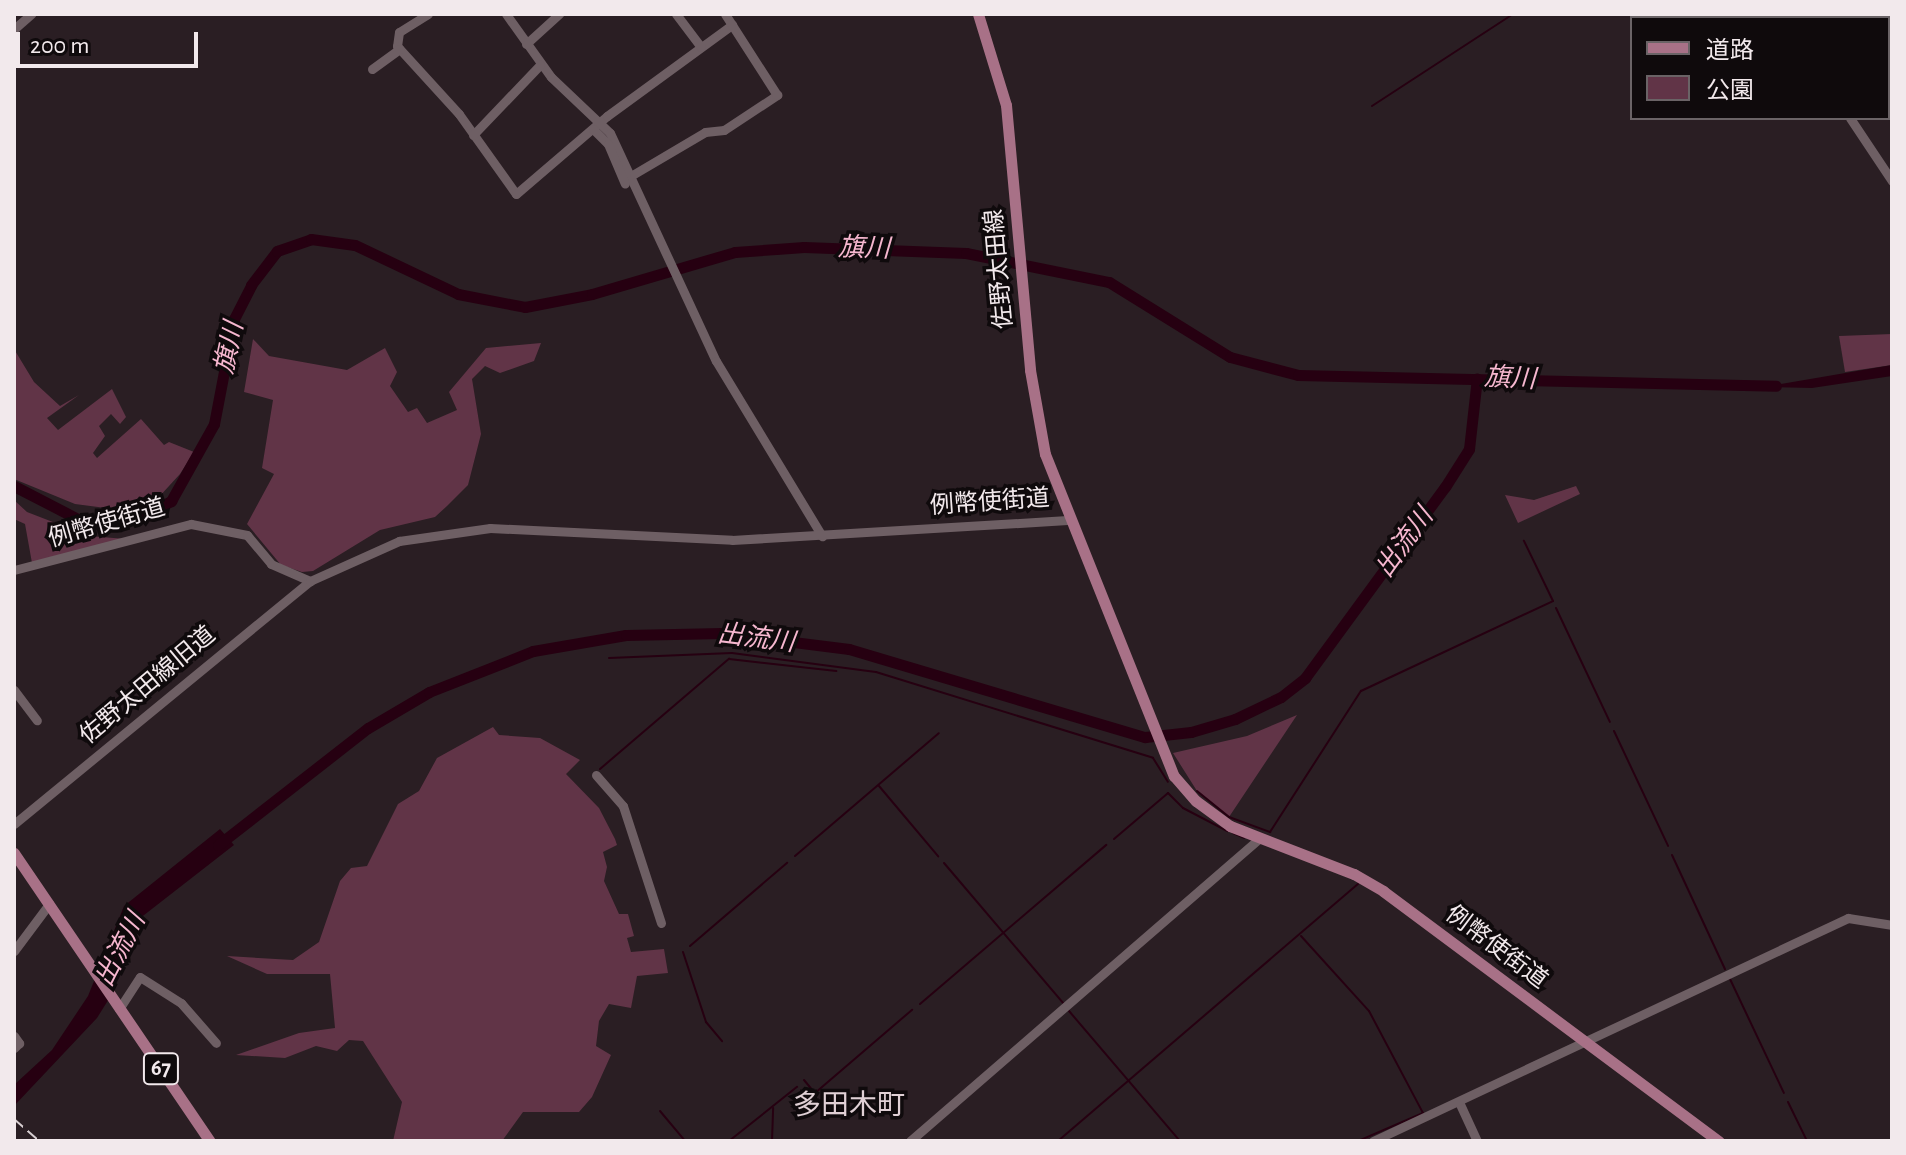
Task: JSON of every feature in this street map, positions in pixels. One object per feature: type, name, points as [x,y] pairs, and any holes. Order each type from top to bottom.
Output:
[{"type":"main road","name":"佐野太田線","points":[[978,14],[1006,105],[1028,345],[1040,437],[1067,520]]},
{"type":"main road","name":"例幣使街道","points":[[1067,520],[1160,747],[1179,783],[1196,801],[1230,826],[1367,881],[1719,1141]]},
{"type":"main road","name":"67","points":[[14,853],[210,1141]]},
{"type":"street","points":[[14,29],[31,14]]},
{"type":"street","points":[[428,14],[412,18],[397,36],[400,49],[473,135],[516,194],[597,126],[732,25]]},
{"type":"street","points":[[506,14],[540,65],[597,126],[627,179],[705,132],[724,130],[777,95],[725,14]]},
{"type":"street","points":[[526,44],[559,14]]},
{"type":"street","points":[[676,14],[701,47]]},
{"type":"street","points":[[372,69],[400,49]]},
{"type":"street","points":[[473,135],[540,65]]},
{"type":"street","points":[[1851,120],[1892,181]]},
{"type":"street","points":[[597,126],[653,224],[730,386],[822,536]]},
{"type":"street","name":"例幣使街道","points":[[14,570],[182,525],[203,525],[247,535],[271,564],[310,581],[399,541],[469,529],[732,540],[1067,520]]},
{"type":"street","name":"佐野太田線旧道","points":[[14,824],[310,581]]},
{"type":"street","points":[[14,690],[37,720]]},
{"type":"street","points":[[596,775],[623,806],[661,923]]},
{"type":"street","points":[[910,1141],[1260,838]]},
{"type":"street","points":[[14,951],[49,904]]},
{"type":"street","points":[[1373,1141],[1848,918],[1892,925]]},
{"type":"street","points":[[119,1009],[140,977],[181,1003],[216,1043]]},
{"type":"street","points":[[14,1036],[19,1043],[14,1048]]},
{"type":"street","points":[[1459,1102],[1477,1141]]},
{"type":"green space","points":[[1892,334],[1892,365],[1845,372],[1839,336]]},
{"type":"green space","points":[[253,339],[269,356],[347,370],[385,348],[397,372],[390,386],[408,412],[417,408],[427,423],[457,410],[449,392],[486,348],[541,343],[534,361],[500,373],[485,366],[472,379],[481,434],[468,485],[447,506],[435,517],[380,530],[313,571],[302,572],[281,565],[247,524],[274,474],[262,468],[273,400],[244,392]]},
{"type":"green space","points":[[14,349],[34,382],[60,406],[79,395],[47,418],[58,430],[112,389],[126,417],[120,424],[111,414],[99,426],[105,436],[93,453],[97,458],[141,419],[164,445],[169,442],[194,452],[180,474],[158,498],[121,510],[75,504],[14,479]]},
{"type":"green space","points":[[1576,486],[1580,494],[1518,523],[1505,495],[1534,500]]},
{"type":"green space","points":[[14,500],[27,512],[89,536],[126,539],[32,563],[25,524],[14,519]]},
{"type":"green space","points":[[1297,715],[1229,817],[1197,791],[1173,753],[1247,736]]},
{"type":"green space","points":[[493,727],[499,735],[540,738],[580,760],[566,774],[599,808],[615,839],[617,845],[603,852],[607,867],[604,881],[619,914],[628,914],[634,936],[627,938],[631,952],[664,949],[668,973],[637,976],[631,1008],[609,1004],[599,1021],[596,1046],[611,1055],[592,1097],[579,1112],[523,1112],[502,1141],[393,1141],[402,1102],[363,1041],[349,1040],[337,1051],[316,1046],[285,1058],[236,1055],[299,1033],[335,1028],[330,974],[267,974],[227,956],[293,960],[319,942],[340,881],[351,868],[367,866],[398,804],[419,791],[437,758]]},
{"type":"water","points":[[1892,365],[1892,376],[1812,388],[1763,387]]},
{"type":"water","points":[[220,829],[234,845],[139,919],[112,994],[97,1018],[14,1106],[14,1085],[52,1050],[88,996],[124,906]]},
{"type":"waterway","points":[[1372,106],[1513,14]]},
{"type":"waterway","name":"旗川","points":[[14,486],[78,519],[96,522],[137,517],[171,501],[214,424],[234,319],[251,285],[277,251],[311,239],[355,245],[458,294],[525,307],[592,294],[735,252],[804,247],[966,253],[1109,282],[1230,357],[1298,375],[1776,386]]},
{"type":"waterway","name":"出流川","points":[[218,845],[368,728],[429,692],[533,651],[626,635],[722,633],[849,649],[1145,737],[1191,732],[1235,719],[1281,697],[1305,678],[1445,487],[1469,449],[1477,378]]},
{"type":"waterway","points":[[1197,791],[1229,817],[1270,832],[1361,691],[1553,601],[1524,541]]},
{"type":"waterway","points":[[1556,608],[1610,722]]},
{"type":"waterway","points":[[609,658],[732,653],[876,672],[1153,758],[1168,782]]},
{"type":"waterway","points":[[600,769],[729,659],[836,671]]},
{"type":"waterway","points":[[1614,731],[1668,846]]},
{"type":"waterway","points":[[795,856],[939,733]]},
{"type":"waterway","points":[[879,786],[938,856]]},
{"type":"waterway","points":[[1114,839],[1168,793],[1183,808],[1227,831]]},
{"type":"waterway","points":[[1233,833],[1244,838]]},
{"type":"waterway","points":[[920,1004],[1106,845]]},
{"type":"waterway","points":[[1672,855],[1725,969]]},
{"type":"waterway","points":[[690,946],[787,863]]},
{"type":"waterway","points":[[944,863],[1063,1003]]},
{"type":"waterway","points":[[1058,1141],[1358,884]]},
{"type":"waterway","points":[[1301,936],[1369,1011],[1423,1113],[1358,1141]]},
{"type":"waterway","points":[[683,952],[706,1022],[722,1041]]},
{"type":"waterway","points":[[1730,979],[1784,1093]]},
{"type":"waterway","points":[[804,1080],[815,1093],[912,1010]]},
{"type":"waterway","points":[[1069,1011],[1180,1141]]},
{"type":"waterway","points":[[729,1141],[797,1087]]},
{"type":"waterway","points":[[1788,1102],[1807,1141]]},
{"type":"waterway","points":[[772,1141],[773,1108]]},
{"type":"waterway","points":[[660,1111],[685,1141]]},
{"type":"railway","points":[[14,1119],[39,1141]]},
{"type":"district","name":"多田木町","points":[[849,1106]]}]
